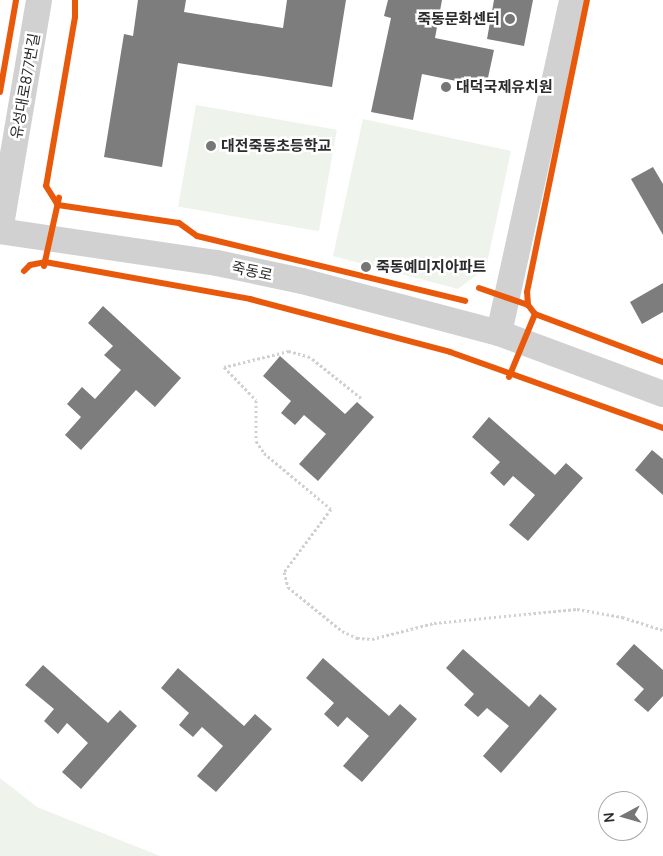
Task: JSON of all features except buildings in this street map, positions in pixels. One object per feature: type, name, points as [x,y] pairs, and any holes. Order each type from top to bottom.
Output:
[{"type":"street","name":"유성대로877번길","points":[[0,231],[39,0]]},
{"type":"street","points":[[500,333],[572,0]]},
{"type":"street","name":"죽동로","points":[[0,231],[217,263],[312,283],[500,333],[663,394]]},
{"type":"path","points":[[361,398],[310,357],[289,351],[224,367],[256,400],[258,409],[256,441],[264,453],[331,509],[284,572],[288,587],[342,631],[357,638],[372,639],[434,622],[577,609],[622,617],[663,630]]},
{"type":"shaded area","points":[[196,105],[337,130],[319,231],[178,206]]},
{"type":"shaded area","points":[[363,119],[511,151],[486,268],[458,289],[333,256]]},
{"type":"shaded area","points":[[0,778],[37,807],[160,856],[0,856]]},
{"type":"cycle path","points":[[0,92],[16,0]]},
{"type":"cycle path","points":[[75,0],[75,17],[46,186],[58,205],[179,223],[197,236],[465,301]]},
{"type":"cycle path","points":[[528,305],[527,292],[587,0]]},
{"type":"cycle path","points":[[44,266],[59,198]]},
{"type":"cycle path","points":[[24,271],[30,265],[45,262],[250,299],[450,352],[663,428]]},
{"type":"cycle path","points":[[479,288],[528,305],[535,314],[509,377]]},
{"type":"cycle path","points":[[535,314],[663,362]]},
{"type":"place","name":"죽동문화센터","points":[[510,19]]},
{"type":"place","name":"대덕국제유치원","points":[[446,87]]},
{"type":"place","name":"대전죽동초등학교","points":[[211,146]]},
{"type":"place","name":"죽동예미지아파트","points":[[366,267]]}]
